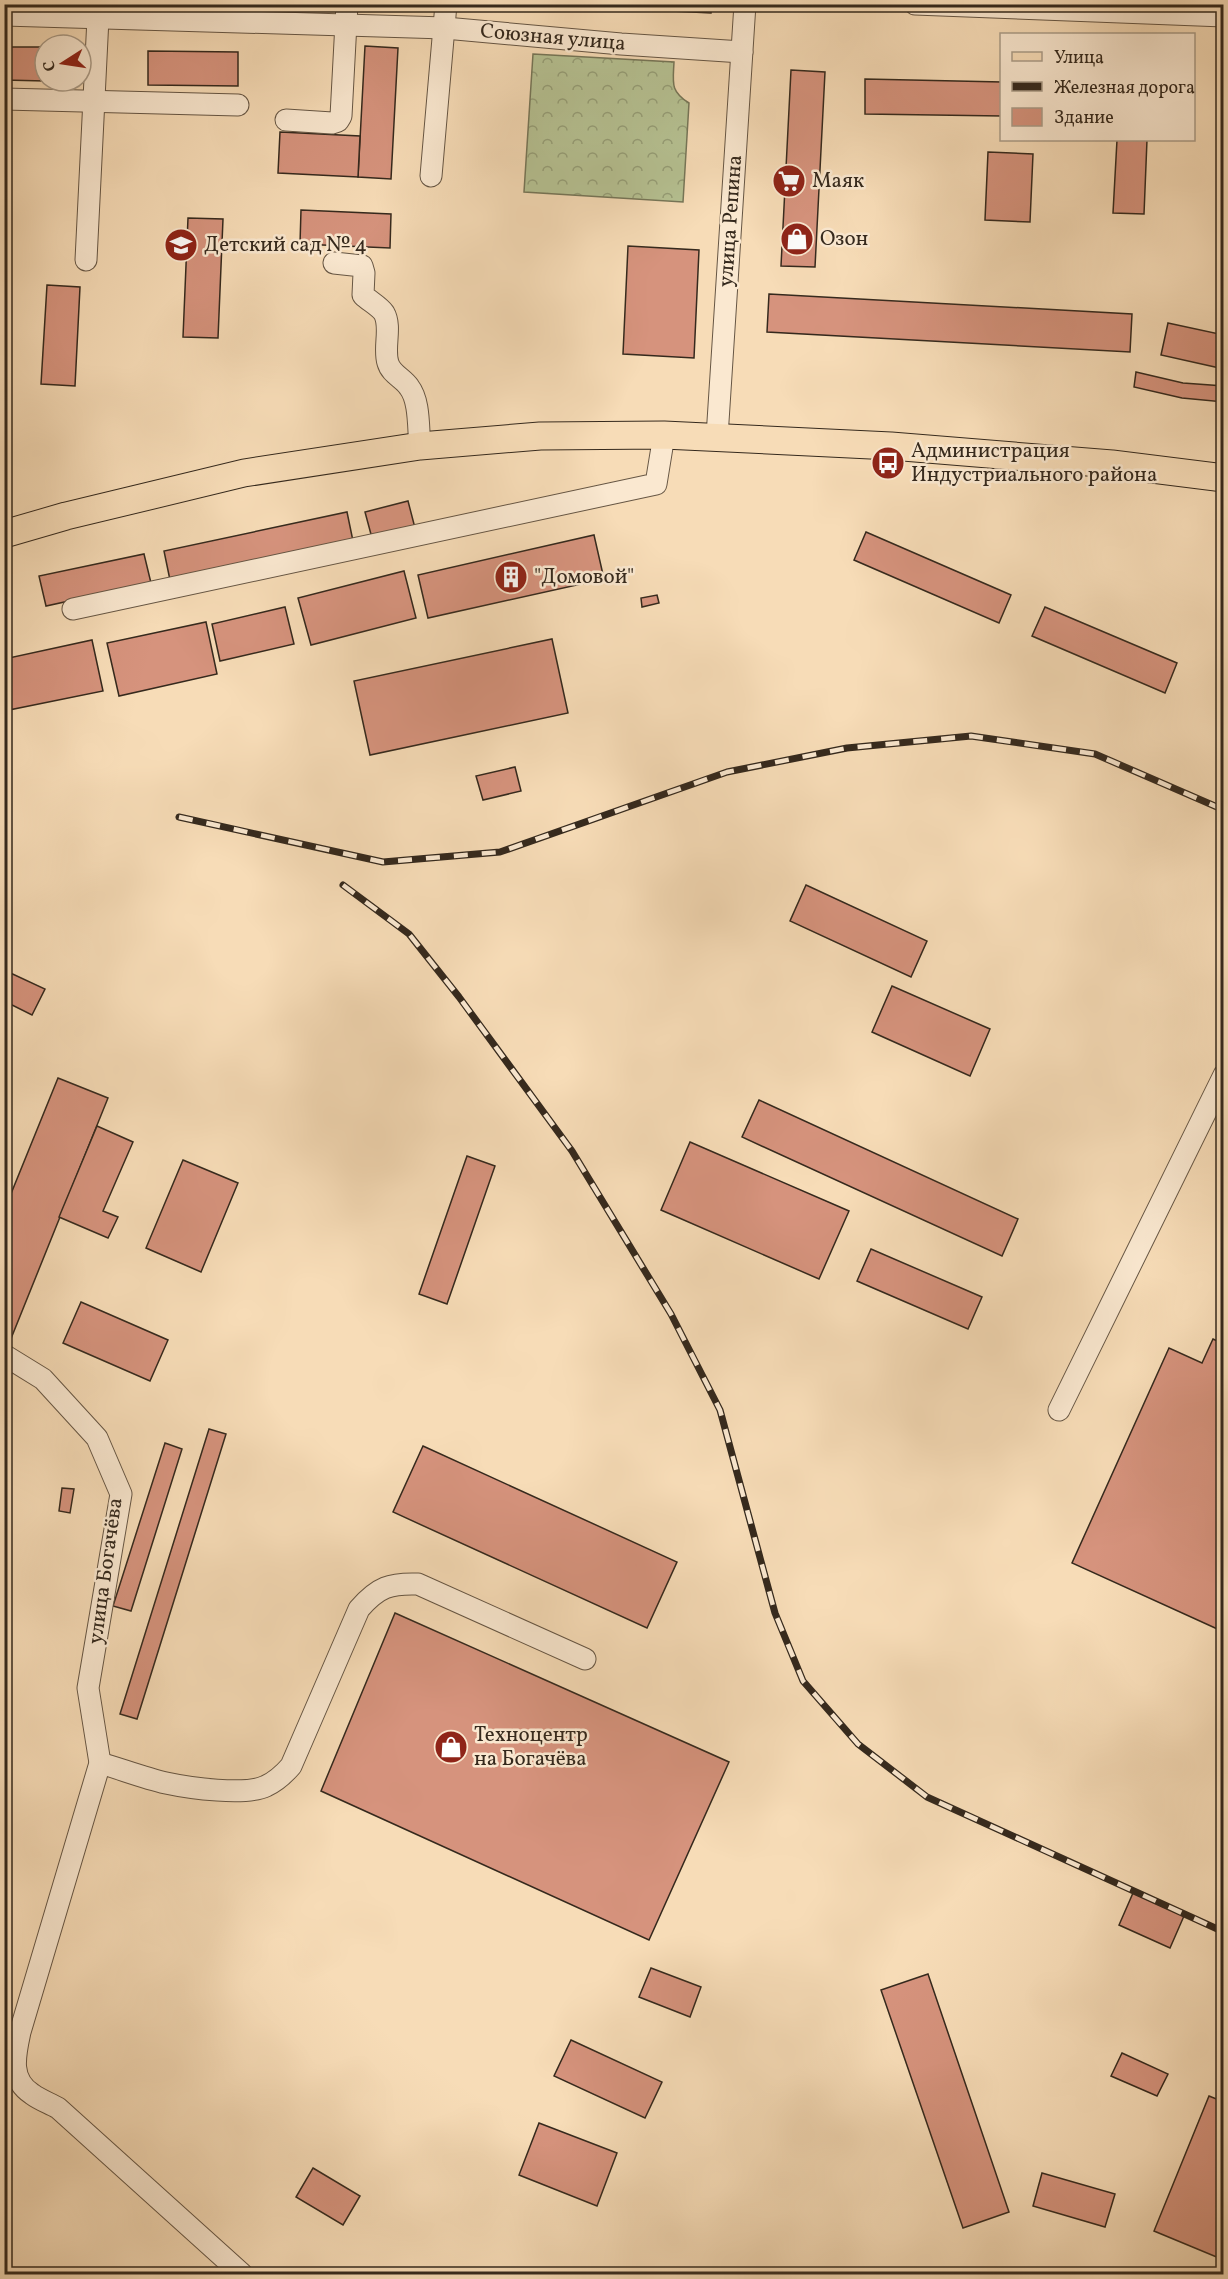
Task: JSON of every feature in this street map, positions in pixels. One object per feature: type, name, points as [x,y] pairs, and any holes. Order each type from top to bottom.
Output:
[{"type":"main road","points":[[4,534],[66,516],[244,473],[420,446],[540,436],[664,435],[903,447],[1112,464],[1224,478]]},
{"type":"street","points":[[431,176],[446,4]]},
{"type":"street","name":"улица Репина","points":[[717,437],[745,4]]},
{"type":"street","points":[[915,4],[1224,16]]},
{"type":"street","points":[[285,120],[332,123],[338,121],[341,116],[346,14]]},
{"type":"street","name":"Союзная улица","points":[[4,15],[99,18],[346,14],[445,28],[742,52]]},
{"type":"street","points":[[86,261],[99,18]]},
{"type":"street","points":[[4,99],[238,105]]},
{"type":"street","points":[[334,263],[362,266],[363,295],[382,311],[386,318],[387,361],[391,371],[401,377],[411,388],[415,398],[420,446]]},
{"type":"street","points":[[73,609],[656,484],[664,435]]},
{"type":"street","points":[[1059,1410],[1224,1075]]},
{"type":"street","name":"улица Богачёва","points":[[4,1355],[43,1378],[97,1438],[121,1494],[88,1688],[100,1763]]},
{"type":"street","points":[[242,2274],[58,2108],[23,2088],[16,2075],[15,2054],[20,2032],[100,1763],[166,1783],[235,1791],[251,1791],[265,1787],[291,1766],[359,1609],[370,1596],[384,1587],[400,1583],[418,1584],[585,1659]]},
{"type":"green space","points":[[533,54],[674,62],[674,86],[678,94],[689,103],[683,202],[524,192]]},
{"type":"building","points":[[530,4],[712,4],[711,13]]},
{"type":"building","points":[[365,46],[398,48],[391,179],[358,177]]},
{"type":"building","points":[[4,47],[33,47],[33,81],[4,80]]},
{"type":"building","points":[[148,51],[238,52],[238,86],[148,85]]},
{"type":"building","points":[[791,70],[825,72],[815,267],[781,266]]},
{"type":"building","points":[[865,79],[1000,82],[1000,116],[865,114]]},
{"type":"building","points":[[280,132],[360,136],[358,177],[278,173]]},
{"type":"building","points":[[1117,141],[1147,141],[1144,214],[1113,213]]},
{"type":"building","points":[[988,152],[1033,154],[1030,222],[985,220]]},
{"type":"building","points":[[301,210],[391,214],[390,248],[300,244]]},
{"type":"building","points":[[188,218],[223,219],[218,338],[183,337]]},
{"type":"building","points":[[628,246],[699,250],[694,358],[623,354]]},
{"type":"building","points":[[47,285],[80,287],[75,386],[41,384]]},
{"type":"building","points":[[769,294],[1132,314],[1130,352],[767,332]]},
{"type":"building","points":[[1168,323],[1224,335],[1224,369],[1161,355]]},
{"type":"building","points":[[1136,372],[1183,383],[1224,386],[1224,402],[1182,398],[1134,387]]},
{"type":"building","points":[[408,501],[415,528],[372,538],[365,512]]},
{"type":"building","points":[[347,512],[353,541],[170,580],[164,551]]},
{"type":"building","points":[[866,532],[1011,595],[999,623],[854,560]]},
{"type":"building","name":"\"Домовой\"","points":[[594,535],[604,579],[428,618],[418,575]]},
{"type":"building","points":[[144,554],[151,583],[46,606],[39,576]]},
{"type":"building","points":[[404,571],[416,618],[311,645],[298,598]]},
{"type":"building","points":[[657,595],[659,603],[642,607],[641,598]]},
{"type":"building","points":[[285,607],[294,644],[220,661],[212,624]]},
{"type":"building","points":[[1045,607],[1177,663],[1165,693],[1032,636]]},
{"type":"building","points":[[206,622],[217,674],[119,696],[107,643]]},
{"type":"building","points":[[552,639],[568,713],[370,755],[354,681]]},
{"type":"building","points":[[92,640],[103,691],[4,711],[4,659]]},
{"type":"building","points":[[515,767],[521,791],[483,800],[476,776]]},
{"type":"building","points":[[806,885],[927,941],[911,977],[790,921]]},
{"type":"building","points":[[4,970],[45,989],[32,1015],[4,1001]]},
{"type":"building","points":[[892,986],[990,1029],[970,1076],[872,1032]]},
{"type":"building","points":[[58,1078],[108,1098],[10,1341],[4,1339],[4,1211]]},
{"type":"building","points":[[759,1100],[1018,1219],[1002,1256],[742,1137]]},
{"type":"building","points":[[97,1126],[133,1142],[103,1211],[118,1217],[108,1238],[59,1217]]},
{"type":"building","points":[[690,1142],[849,1211],[819,1279],[661,1210]]},
{"type":"building","points":[[467,1156],[495,1166],[447,1304],[419,1294]]},
{"type":"building","points":[[183,1160],[238,1183],[201,1272],[146,1248]]},
{"type":"building","points":[[871,1249],[982,1297],[968,1329],[857,1281]]},
{"type":"building","points":[[81,1302],[168,1340],[150,1381],[63,1343]]},
{"type":"building","points":[[1213,1339],[1224,1344],[1224,1632],[1072,1563],[1169,1348],[1202,1363]]},
{"type":"building","points":[[209,1429],[226,1434],[137,1719],[120,1714]]},
{"type":"building","points":[[165,1443],[182,1449],[131,1611],[113,1606]]},
{"type":"building","points":[[423,1446],[677,1562],[647,1628],[393,1512]]},
{"type":"building","points":[[62,1488],[74,1489],[70,1513],[59,1511]]},
{"type":"building","points":[[395,1613],[729,1762],[649,1940],[321,1791]]},
{"type":"building","points":[[1133,1893],[1184,1916],[1170,1948],[1119,1925]]},
{"type":"building","points":[[651,1968],[701,1987],[690,2017],[639,1997]]},
{"type":"building","points":[[928,1974],[1009,2212],[963,2228],[881,1990]]},
{"type":"building","points":[[571,2040],[662,2082],[645,2118],[554,2076]]},
{"type":"building","points":[[1122,2053],[1168,2074],[1157,2096],[1111,2076]]},
{"type":"building","points":[[1209,2096],[1224,2102],[1224,2247],[1219,2258],[1154,2231]]},
{"type":"building","points":[[539,2123],[617,2153],[597,2206],[519,2175]]},
{"type":"building","points":[[313,2168],[360,2196],[343,2225],[296,2197]]},
{"type":"building","points":[[1042,2173],[1115,2194],[1105,2227],[1033,2206]]},
{"type":"railway","points":[[179,817],[383,862],[500,852],[727,772],[847,748],[971,736],[1095,754],[1224,810]]},
{"type":"railway","points":[[343,885],[409,934],[459,997],[572,1151],[671,1314],[720,1410],[775,1613],[803,1681],[858,1744],[927,1797],[1224,1932]]},
{"type":"place","name":"Маяк","points":[[789,181]]},
{"type":"place","name":"Озон","points":[[797,239]]},
{"type":"place","name":"Детский сад № 4","points":[[181,245]]},
{"type":"place","name":"Администрация Индустриального района","points":[[888,463]]},
{"type":"place","name":"\"Домовой\"","points":[[511,577]]},
{"type":"place","name":"Техноцентр на Богачёва","points":[[451,1747]]}]
